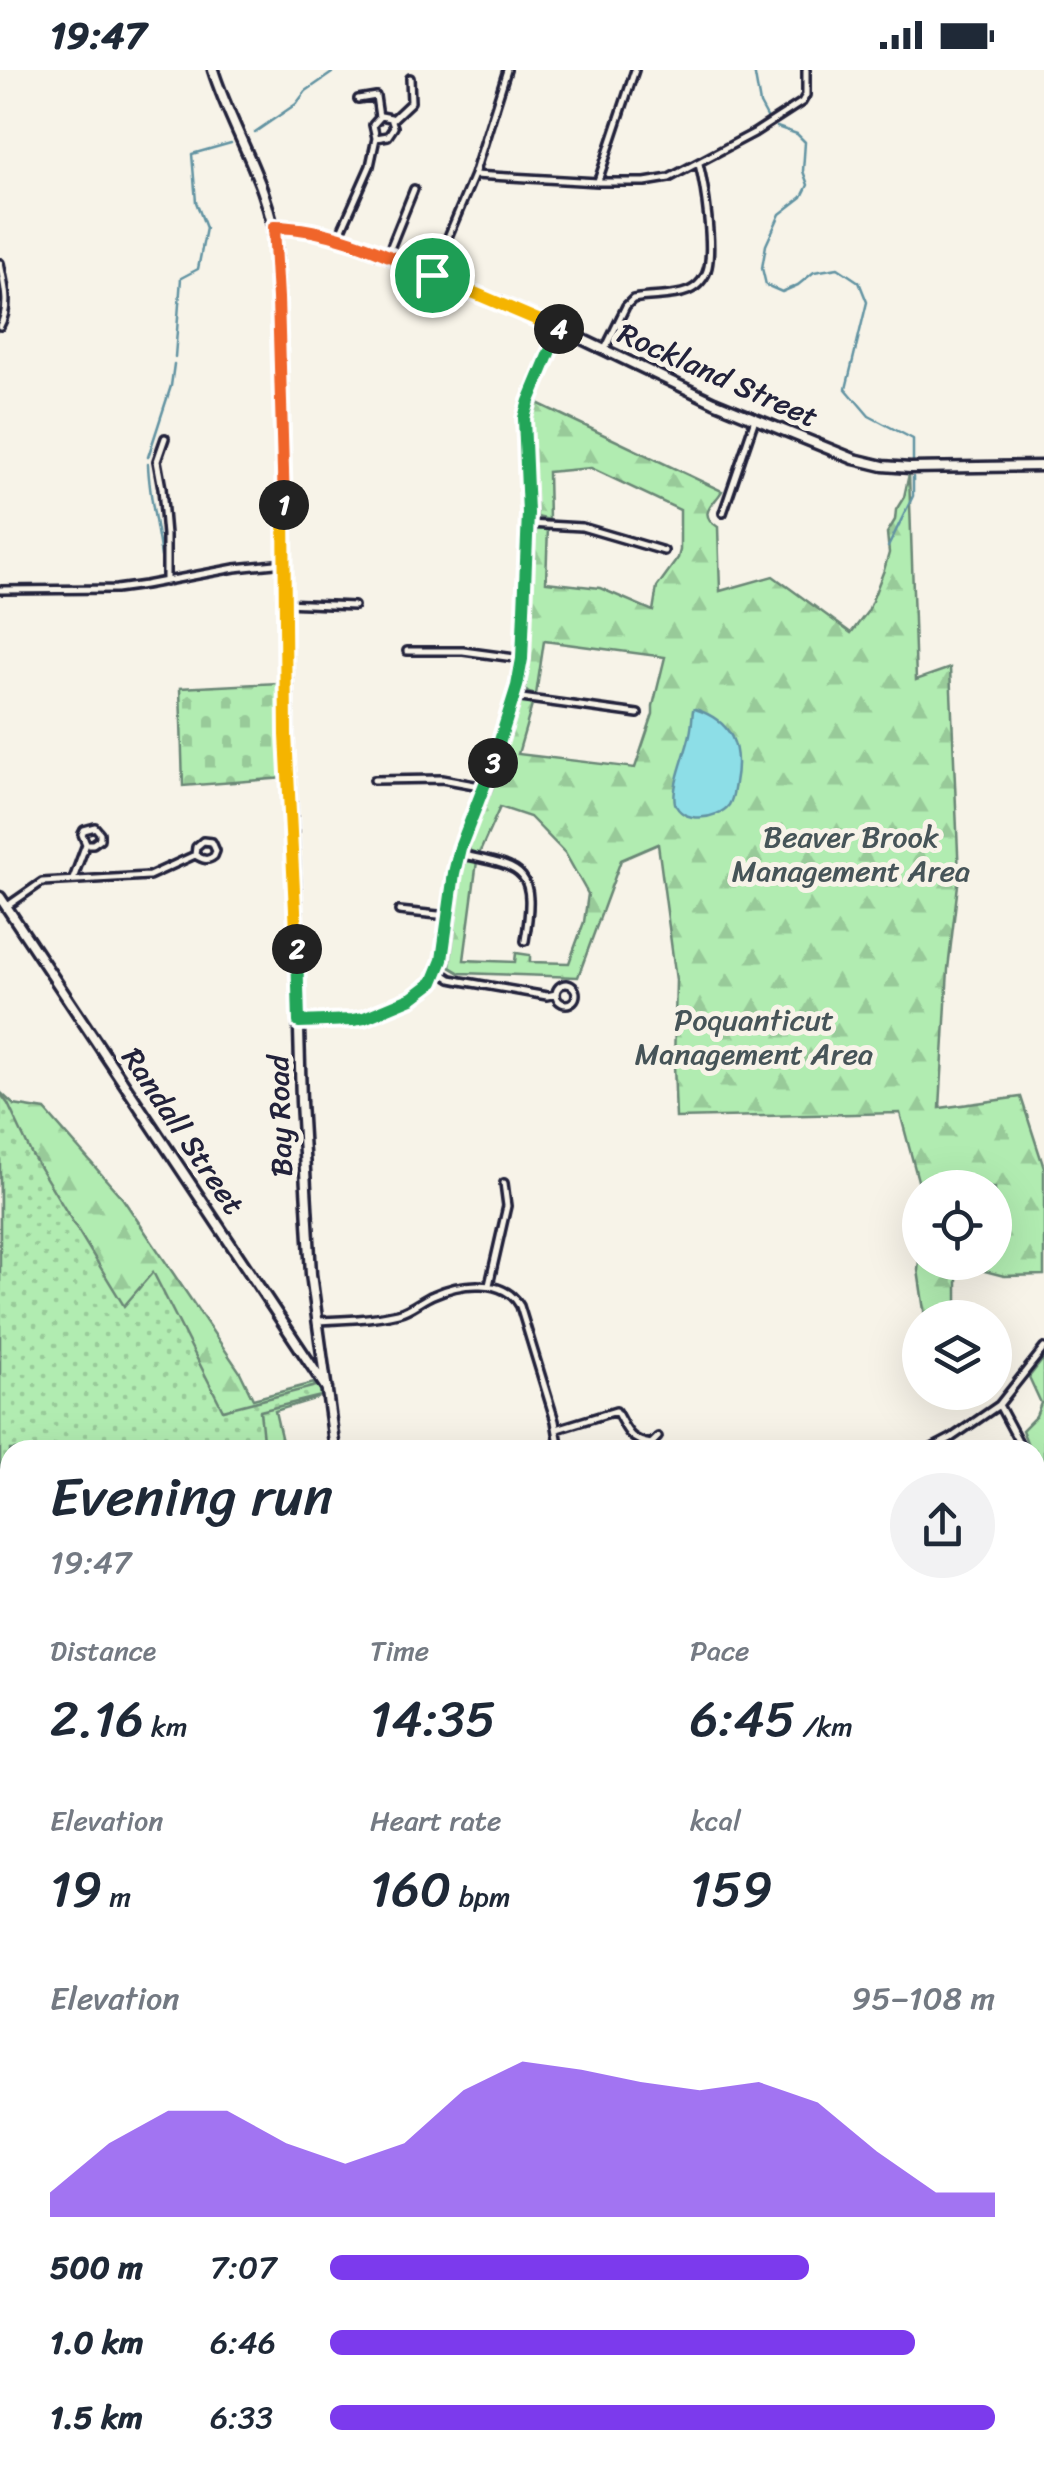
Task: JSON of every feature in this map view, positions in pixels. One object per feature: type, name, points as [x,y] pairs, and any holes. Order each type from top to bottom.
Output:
[{"type":"street","name":"Bay Road","points":[[213,70],[261,183],[274,227],[283,446],[286,735],[307,1229],[334,1440]]},
{"type":"street","points":[[432,275],[474,175],[507,70]]},
{"type":"street","points":[[598,182],[635,70]]},
{"type":"street","points":[[474,175],[598,182],[657,180],[680,174],[802,102],[806,95],[806,70]]},
{"type":"street","points":[[392,120],[411,102],[410,78]]},
{"type":"street","points":[[358,99],[376,96],[380,117]]},
{"type":"street","points":[[339,236],[370,166],[376,138],[374,122],[388,116],[394,127],[385,138],[376,138]]},
{"type":"street","points":[[604,349],[633,299],[691,290],[705,276],[707,218],[699,164]]},
{"type":"street","points":[[387,256],[414,189]]},
{"type":"street","name":"Rockland Street","points":[[274,227],[304,228],[339,236],[559,328],[754,419],[846,456],[882,466],[1044,466]]},
{"type":"street","points":[[0,263],[7,307],[0,326]]},
{"type":"street","points":[[299,1022],[364,1018],[418,995],[439,971],[458,854],[485,787],[522,659],[528,524],[524,418],[559,328]]},
{"type":"street","points":[[722,513],[754,419]]},
{"type":"street","points":[[165,438],[157,462],[166,534],[166,582]]},
{"type":"street","points":[[528,524],[582,527],[664,551]]},
{"type":"street","points":[[0,590],[116,588],[285,563]]},
{"type":"street","points":[[284,603],[354,606]]},
{"type":"street","points":[[408,651],[463,651],[522,659]]},
{"type":"street","points":[[514,697],[638,714]]},
{"type":"street","points":[[374,780],[442,779],[485,787]]},
{"type":"street","points":[[203,841],[212,842],[214,856],[195,856],[196,847],[203,841]]},
{"type":"street","points":[[73,879],[86,844]]},
{"type":"street","points":[[458,854],[504,864],[522,874],[530,894],[525,941]]},
{"type":"street","points":[[6,907],[42,882],[149,876],[195,856]]},
{"type":"street","name":"Randall Street","points":[[0,897],[327,1390]]},
{"type":"street","points":[[399,910],[448,916]]},
{"type":"street","points":[[439,971],[458,981],[547,996],[556,994]]},
{"type":"street","points":[[566,984],[576,994],[566,1004],[556,994],[566,984]]},
{"type":"street","points":[[490,1285],[507,1206],[504,1183]]},
{"type":"street","points":[[317,1322],[402,1313],[452,1288],[490,1285],[510,1292],[520,1306],[559,1440]]},
{"type":"street","points":[[1012,1388],[1044,1348]]},
{"type":"street","points":[[947,1440],[991,1410]]},
{"type":"street","points":[[1002,1410],[1018,1440]]},
{"type":"street","points":[[557,1429],[616,1411],[636,1440]]},
{"type":"street","points":[[655,1440],[658,1437]]},
{"type":"green space","points":[[535,402],[722,491],[707,513],[718,527],[720,591],[773,576],[851,633],[868,611],[884,570],[889,553],[887,533],[904,497],[909,474],[916,680],[950,668],[959,876],[948,969],[940,1108],[1021,1097],[1044,1168],[1044,1275],[1012,1276],[1012,1170],[915,1170],[900,1113],[676,1118],[676,980],[658,844],[621,860],[578,977],[460,973],[450,967],[462,866],[470,861],[477,861],[464,960],[515,962],[516,953],[530,955],[530,962],[569,963],[584,922],[588,894],[565,853],[530,817],[500,807],[479,854],[470,851],[468,843],[493,787],[520,703],[533,702],[518,754],[635,768],[653,714],[665,657],[544,641],[536,695],[525,690],[537,529],[548,527],[546,582],[600,588],[653,611],[657,587],[680,550],[680,510],[591,468],[548,472],[549,520],[537,517],[530,428]]},
{"type":"green space","points":[[279,683],[285,778],[183,786],[180,688]]},
{"type":"green space","points":[[0,1092],[14,1105],[45,1110],[123,1199],[240,1372],[253,1399],[314,1383],[318,1398],[275,1411],[282,1440],[0,1440]]},
{"type":"green space","points":[[0,1093],[32,1155],[124,1306],[153,1272],[223,1410],[320,1385],[321,1396],[260,1411],[263,1440],[0,1440]]},
{"type":"green space","points":[[919,1280],[957,1280],[957,1300],[922,1300]]},
{"type":"green space","points":[[1044,1358],[1044,1440],[1026,1440],[1022,1430],[1036,1416],[1041,1403],[1029,1377]]},
{"type":"water","points":[[695,709],[726,728],[737,758],[729,805],[717,814],[700,818],[679,810],[674,796]]},
{"type":"waterway","points":[[255,132],[296,104],[331,70]]},
{"type":"waterway","points":[[754,70],[760,104],[767,117]]},
{"type":"waterway","points":[[777,127],[797,134],[805,142],[803,171],[808,185],[802,197],[780,214],[766,245],[762,268],[766,285],[782,292],[814,272],[838,268],[859,282],[867,302],[846,389],[869,416],[913,439],[913,462]]},
{"type":"waterway","points":[[175,357],[181,278],[198,269],[206,228],[196,202],[192,154],[231,143]]},
{"type":"waterway","points":[[148,457],[171,386],[174,364]]},
{"type":"waterway","points":[[148,464],[161,557]]},
{"type":"waterway","points":[[888,547],[913,496],[913,477]]},
{"type":"route","points":[[274,227],[304,228],[339,236],[432,275],[559,328],[524,418],[528,513],[520,668],[485,787],[460,848],[442,960],[435,980],[412,998],[364,1018],[299,1022],[286,735],[283,446],[274,227]]},
{"type":"park label","name":"Beaver Brook Management Area","points":[[851,854]]},
{"type":"park label","name":"Poquanticut Management Area","points":[[754,1037]]}]
